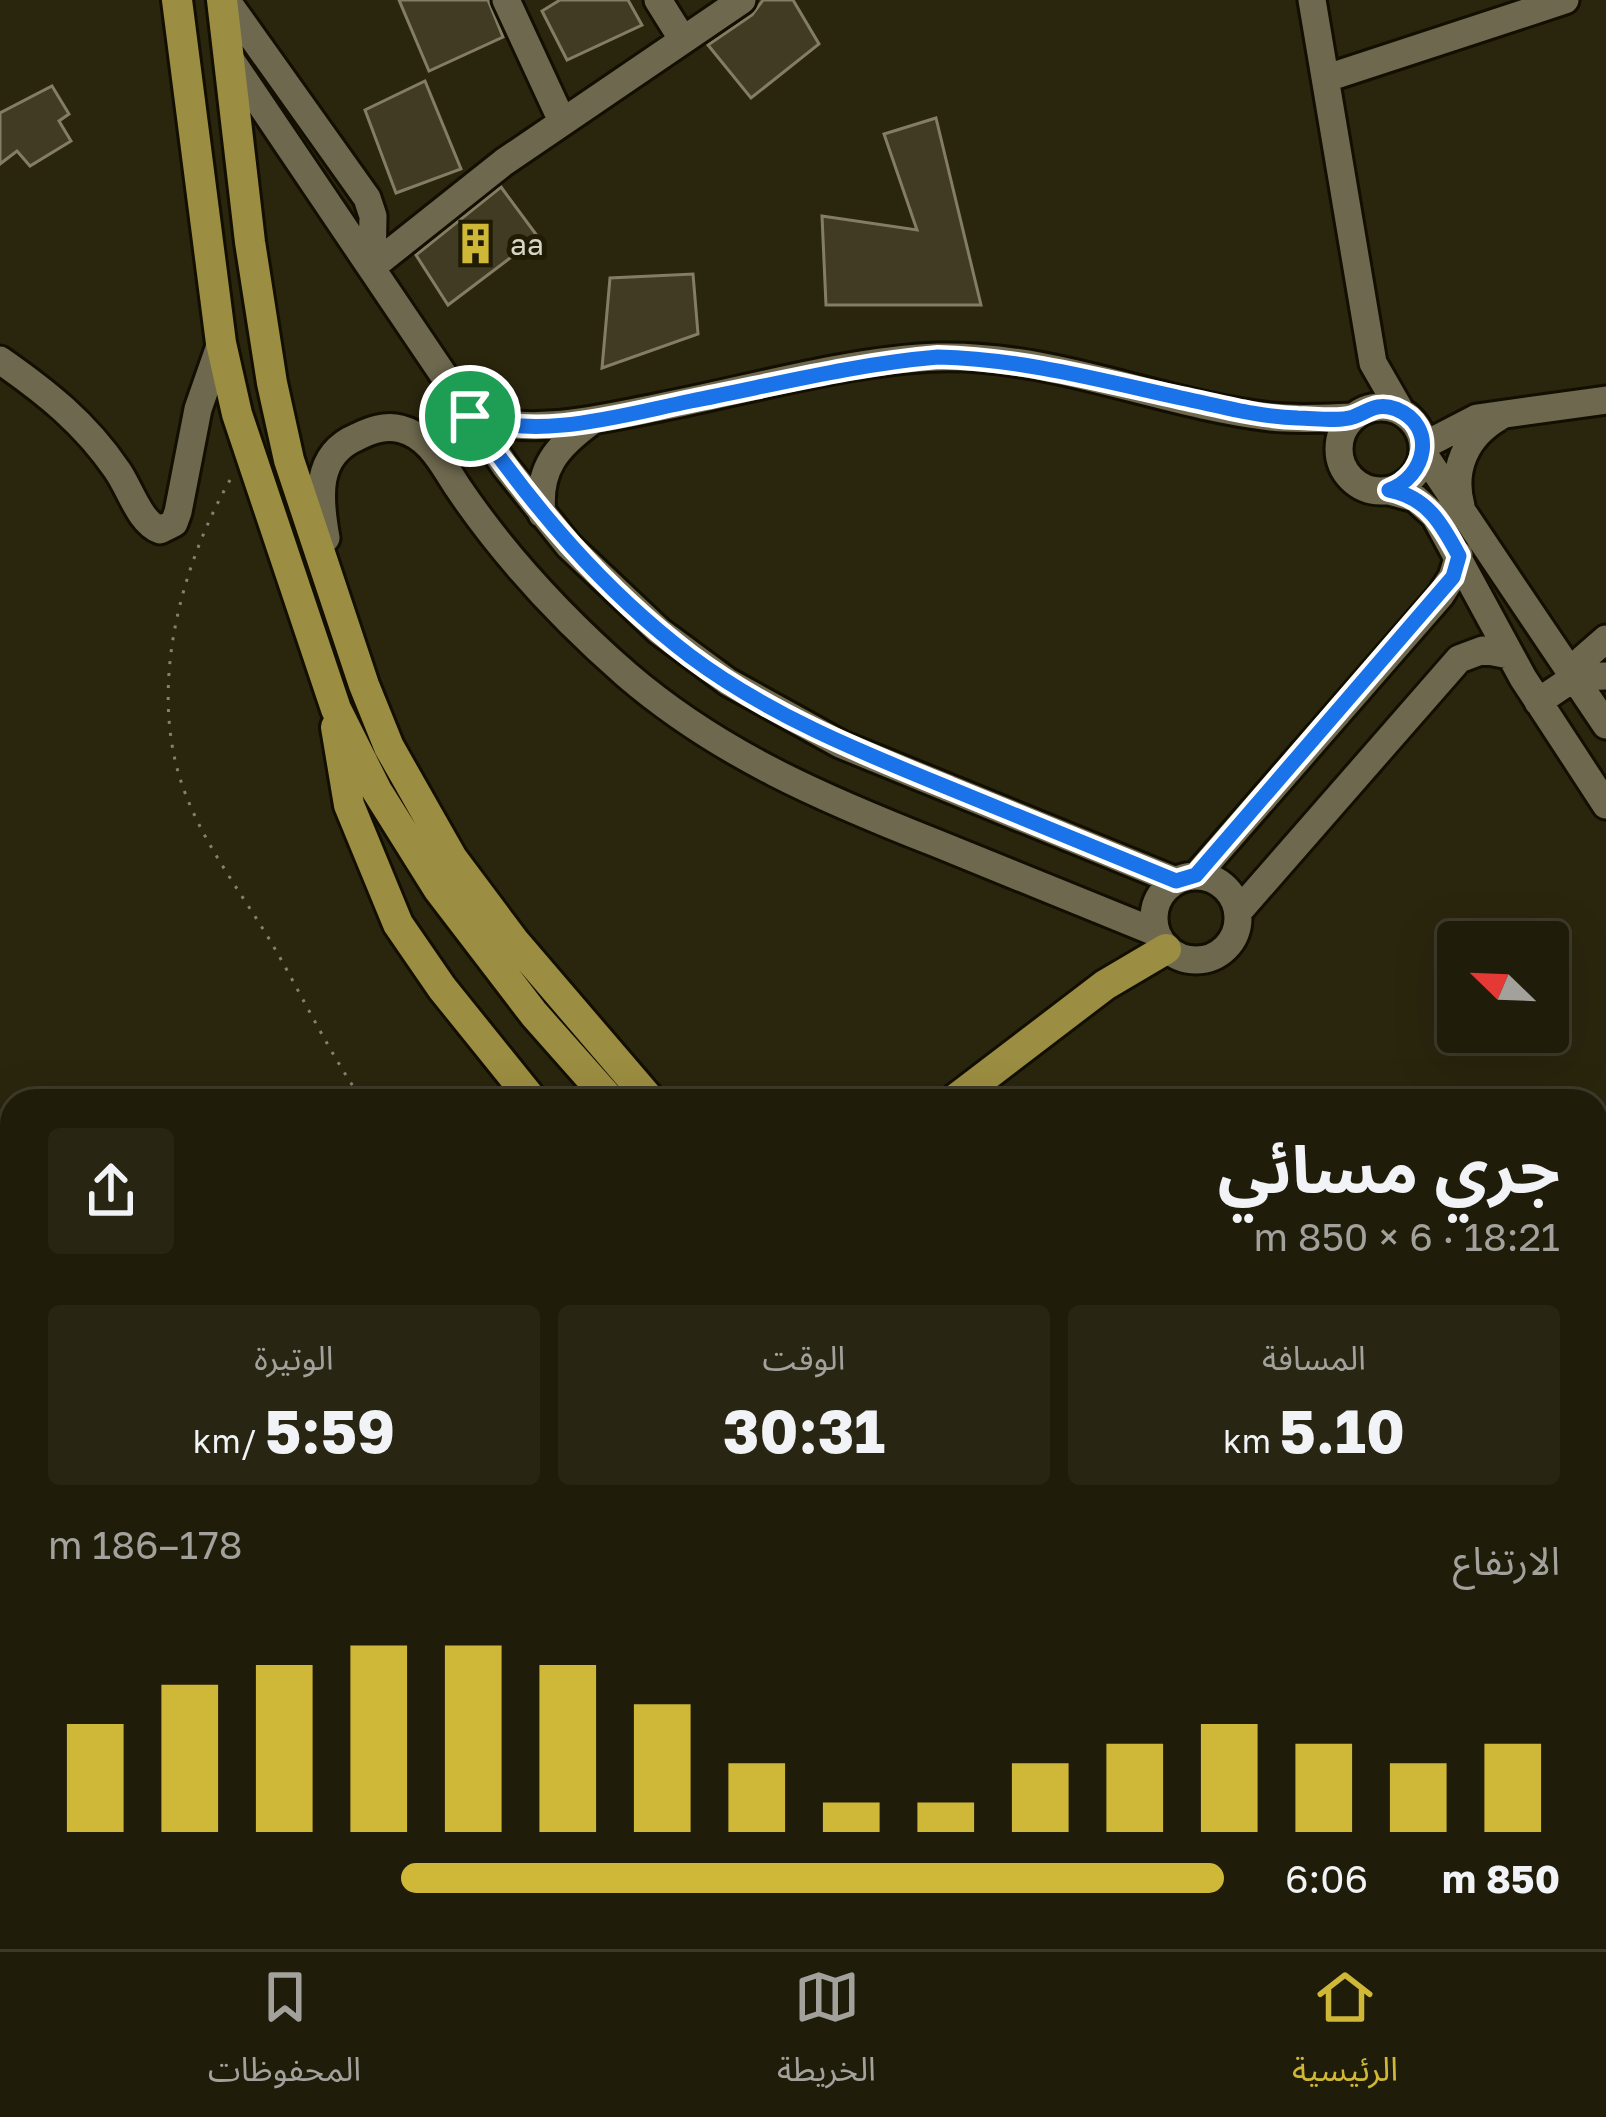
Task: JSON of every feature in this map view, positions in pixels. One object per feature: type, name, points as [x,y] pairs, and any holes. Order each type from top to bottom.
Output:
[{"type":"main road","points":[[177,0],[221,343],[247,451],[336,709],[377,791],[439,890],[519,996],[600,1089]]},
{"type":"main road","points":[[224,0],[226,54],[250,242],[289,460],[389,747],[441,840],[514,941],[640,1089]]},
{"type":"main road","points":[[208,250],[250,242]]},
{"type":"main road","points":[[336,709],[346,794],[386,901],[426,968],[523,1089]]},
{"type":"main road","points":[[970,1089],[1161,940]]},
{"type":"street","points":[[224,0],[367,198],[373,216],[372,267]]},
{"type":"street","points":[[506,0],[562,121]]},
{"type":"street","points":[[658,0],[683,40]]},
{"type":"street","points":[[372,267],[488,174],[742,0]]},
{"type":"street","points":[[1312,0],[1373,362],[1371,388],[1339,443],[1339,458],[1363,488],[1402,493],[1426,506],[1459,556],[1509,655],[1606,806]]},
{"type":"street","points":[[1327,78],[1565,0]]},
{"type":"street","points":[[226,54],[470,416],[542,514],[659,631],[764,705],[840,744],[1186,878],[1219,882],[1238,911]]},
{"type":"street","points":[[0,360],[70,412],[120,473],[144,517],[160,530],[175,523],[198,409],[221,343]]},
{"type":"street","points":[[470,416],[507,425],[592,421],[884,362],[938,357],[993,358],[1046,367],[1269,417],[1357,414],[1387,406],[1477,418],[1606,400]]},
{"type":"street","points":[[1373,362],[1401,411],[1420,433],[1423,449],[1465,515],[1606,725]]},
{"type":"street","points":[[1465,515],[1459,498],[1460,461],[1479,430],[1510,412]]},
{"type":"street","points":[[1269,417],[1339,458]]},
{"type":"street","points":[[1389,490],[1412,477],[1423,449],[1477,418]]},
{"type":"street","points":[[542,514],[547,465],[568,438],[592,421]]},
{"type":"street","points":[[329,584],[320,493],[331,456],[343,443],[373,430],[413,434],[434,451],[491,532],[556,608],[628,676],[698,730],[816,795],[1161,940],[1179,958],[1209,959],[1232,941],[1238,911],[1459,659],[1483,650],[1509,655]]},
{"type":"street","points":[[1161,940],[1156,902],[1186,878],[1440,596],[1459,556]]},
{"type":"street","points":[[1575,677],[1582,659],[1606,639]]},
{"type":"street","points":[[1538,702],[1575,677],[1606,676]]},
{"type":"path","points":[[247,451],[200,537],[182,596],[171,672],[171,731],[183,789],[214,853],[356,1089]]},
{"type":"building","points":[[399,0],[488,0],[503,37],[429,71]]},
{"type":"building","points":[[560,0],[628,0],[642,25],[567,60],[542,11]]},
{"type":"building","points":[[763,0],[793,0],[819,44],[751,98],[708,45],[752,15]]},
{"type":"building","name":"aa","points":[[425,81],[461,169],[396,193],[365,110]]},
{"type":"building","points":[[52,86],[69,114],[59,121],[71,141],[30,166],[17,151],[0,164],[0,113]]},
{"type":"building","points":[[936,118],[981,305],[826,305],[822,216],[917,230],[884,134]]},
{"type":"building","name":"aa","points":[[501,187],[538,237],[448,305],[416,255]]},
{"type":"building","points":[[693,274],[698,334],[602,368],[610,278]]},
{"type":"place","name":"aa","points":[[476,244]]},
{"type":"route","points":[[938,357],[993,358],[1046,367],[1269,417],[1353,417],[1374,406],[1387,406],[1413,421],[1424,446],[1412,477],[1389,490],[1426,506],[1459,556],[1440,596],[1196,875],[1176,881],[840,744],[728,682],[659,631],[569,546],[470,416],[507,425],[592,421],[884,362],[938,357]]}]
